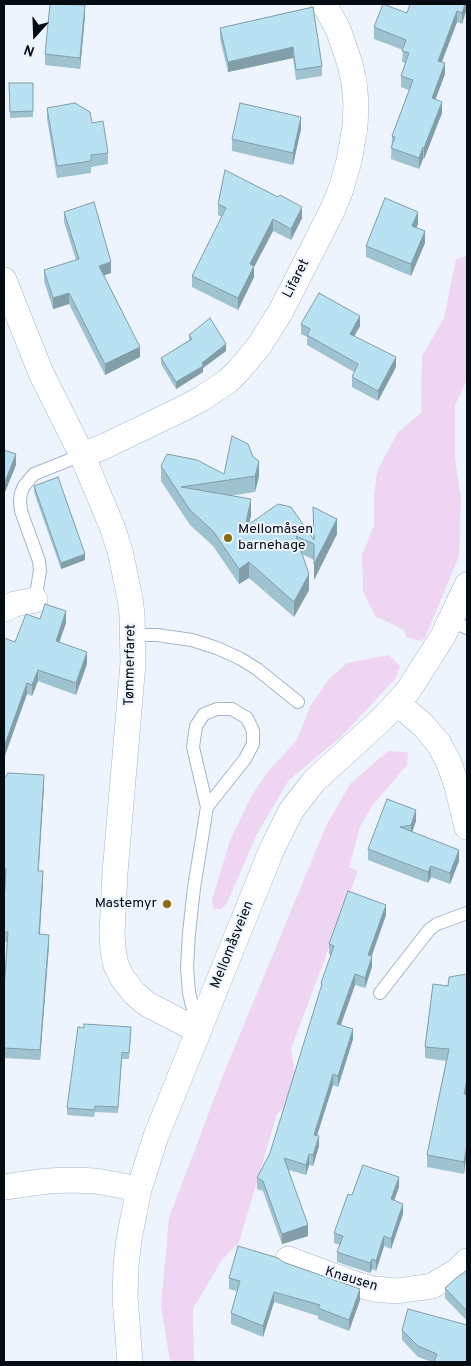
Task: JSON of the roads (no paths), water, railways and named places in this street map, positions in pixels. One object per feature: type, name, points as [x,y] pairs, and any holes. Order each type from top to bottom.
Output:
[{"type":"street","name":"Lifaret","points":[[82,455],[103,447],[177,411],[201,399],[222,385],[239,370],[254,352],[280,311],[335,204],[346,174],[352,144],[356,103],[354,82],[346,47],[330,5]]},
{"type":"street","name":"Tømmerfaret","points":[[4,280],[42,372],[82,455],[113,529],[121,555],[130,599],[133,663],[128,741],[115,873],[112,933],[116,964],[123,978],[147,1004],[199,1031]]},
{"type":"street","name":"Mellomåsveien","points":[[130,1362],[125,1297],[126,1265],[129,1238],[139,1189],[156,1136],[281,829],[291,811],[308,788],[328,767],[398,704],[459,624],[467,585]]},
{"type":"street","points":[[4,609],[15,604],[35,600]]},
{"type":"street","points":[[398,704],[427,729],[439,744],[449,762],[467,828]]},
{"type":"street","points":[[4,1187],[71,1180],[96,1181],[139,1189]]},
{"type":"street","name":"Knausen","points":[[288,1259],[355,1284],[374,1289],[396,1291],[432,1286],[457,1271],[467,1261]]},
{"type":"lane","points":[[35,600],[40,572],[39,561],[21,511],[21,493],[34,474],[82,455]]},
{"type":"lane","points":[[133,635],[157,635],[192,640],[217,648],[257,669],[298,702]]},
{"type":"lane","points":[[199,1031],[189,993],[188,959],[194,888],[207,807],[193,746],[196,726],[204,714],[217,709],[232,709],[247,718],[253,731],[253,744],[239,767],[207,807]]},
{"type":"lane","points":[[380,994],[429,930],[438,924],[467,914]]},
{"type":"place","name":"Mellomåsen barnehage","points":[[228,538]]},
{"type":"place","name":"Mastemyr","points":[[167,904]]}]
